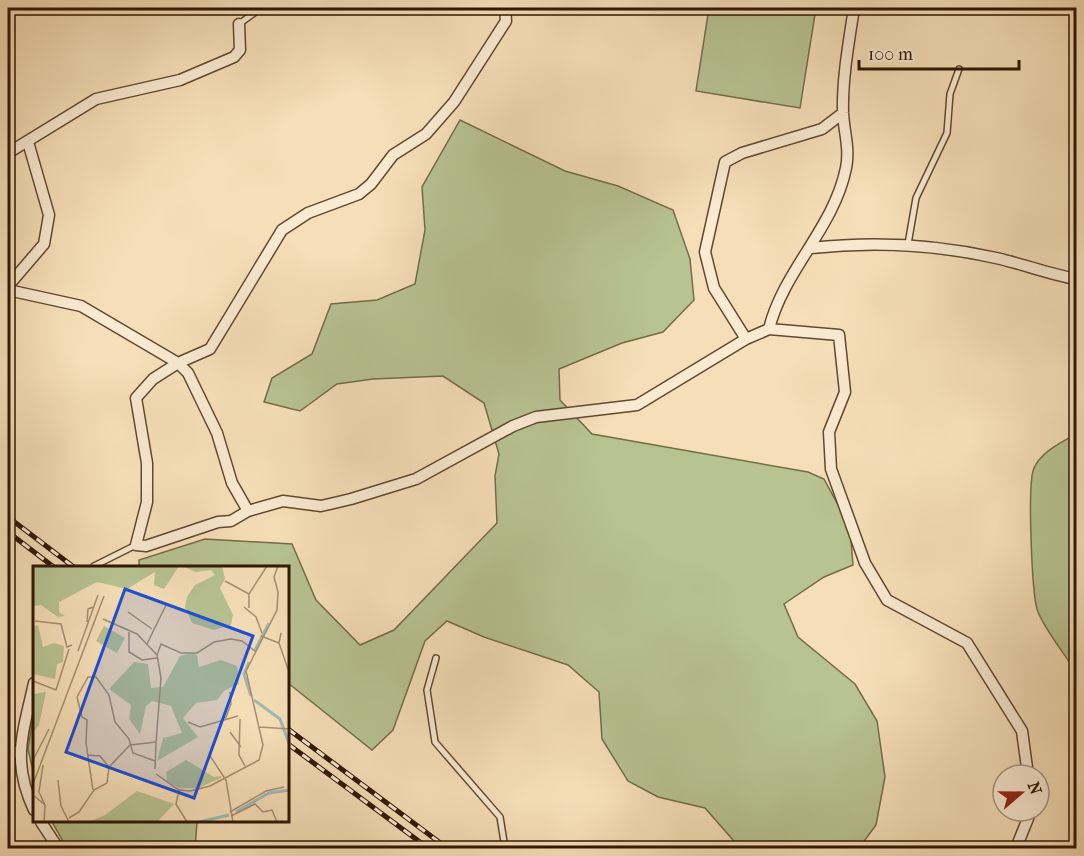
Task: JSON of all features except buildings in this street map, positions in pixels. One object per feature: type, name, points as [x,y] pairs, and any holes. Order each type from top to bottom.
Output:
[{"type":"street","points":[[505,8],[506,21],[454,102],[426,134],[393,155],[359,194],[308,213],[282,230],[210,349],[178,363],[153,380],[136,398],[147,463],[147,502],[136,545],[146,546],[218,522],[231,521],[248,511],[283,501],[321,506],[416,479],[513,426],[536,417],[637,405],[746,339],[769,329],[839,335],[845,392],[829,432],[831,469],[866,563],[886,600],[967,643],[1022,731],[1026,763]]},
{"type":"street","points":[[769,329],[784,286],[811,248],[846,168],[848,138],[843,114],[854,8]]},
{"type":"street","points":[[8,153],[96,99],[180,80],[234,57],[240,50],[239,24]]},
{"type":"street","points":[[746,339],[714,288],[705,252],[725,162],[742,153],[822,129],[843,114]]},
{"type":"street","points":[[28,142],[49,215],[44,244],[8,288],[81,306],[178,363],[188,373],[217,433],[232,483],[248,511]]},
{"type":"street","points":[[811,248],[853,243],[908,244],[996,258],[1077,279]]},
{"type":"street","points":[[33,688],[19,751],[24,787],[33,808]]},
{"type":"street","points":[[8,755],[19,751]]},
{"type":"street","points":[[42,823],[58,849]]},
{"type":"street","points":[[1016,849],[1026,823]]},
{"type":"lane","points":[[239,24],[261,8]]},
{"type":"lane","points":[[908,244],[916,198],[947,133],[950,94],[960,69]]},
{"type":"lane","points":[[94,566],[136,545]]},
{"type":"lane","points":[[436,658],[427,690],[435,742],[500,817],[505,849]]},
{"type":"lane","points":[[697,849],[706,844]]},
{"type":"green space","points":[[709,8],[816,8],[800,108],[696,91]]},
{"type":"green space","points":[[460,120],[565,171],[618,186],[673,210],[690,259],[694,300],[663,332],[622,343],[559,369],[560,400],[592,434],[808,472],[824,479],[850,527],[853,565],[824,577],[784,604],[798,637],[855,684],[877,721],[885,777],[876,825],[859,848],[740,848],[705,808],[658,797],[628,781],[602,739],[599,692],[568,665],[484,637],[447,621],[425,641],[393,730],[372,750],[290,685],[290,566],[139,566],[139,560],[205,539],[292,544],[316,600],[360,645],[394,630],[497,523],[495,476],[499,454],[484,403],[443,376],[373,379],[337,384],[300,411],[264,402],[272,378],[312,354],[331,304],[377,300],[415,284],[425,230],[422,187]]},
{"type":"green space","points":[[1076,434],[1076,672],[1049,633],[1037,609],[1033,581],[1031,494],[1032,478],[1037,462],[1058,444]]},
{"type":"green space","points":[[33,719],[33,772],[28,749]]},
{"type":"green space","points":[[53,823],[197,823],[195,848],[67,848]]},
{"type":"railway","points":[[8,517],[72,566]]},
{"type":"railway","points":[[8,532],[52,566]]},
{"type":"railway","points":[[290,730],[447,848]]},
{"type":"railway","points":[[290,745],[428,848]]}]
